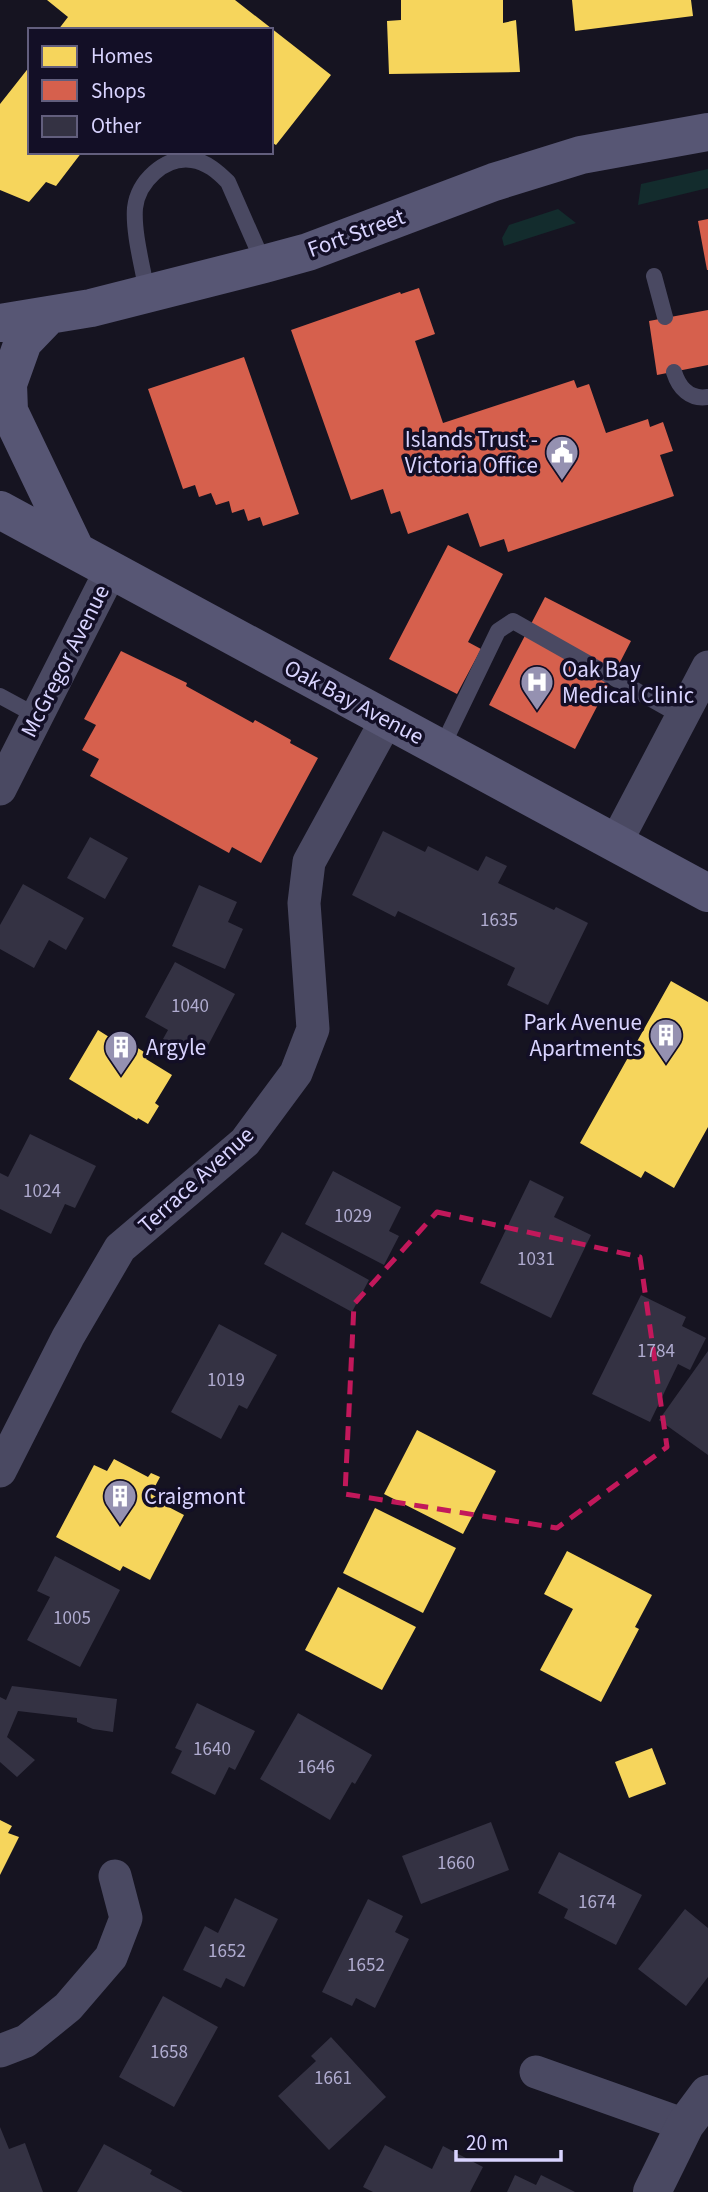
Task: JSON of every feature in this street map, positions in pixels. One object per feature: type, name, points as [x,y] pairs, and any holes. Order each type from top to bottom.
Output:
[{"type":"main road","name":"Fort Street","points":[[0,323],[147,296],[308,252],[494,182],[569,159],[649,141],[708,132]]},
{"type":"main road","points":[[49,315],[23,342],[8,383],[9,411],[76,551]]},
{"type":"main road","name":"Oak Bay Avenue","points":[[0,510],[708,894]]},
{"type":"street","name":"McGregor Avenue","points":[[0,789],[111,570]]},
{"type":"street","points":[[615,844],[708,667]]},
{"type":"street","name":"Terrace Avenue","points":[[0,1471],[68,1337],[120,1248],[245,1142],[296,1073],[313,1029],[304,903],[309,862],[387,721]]},
{"type":"street","points":[[0,2051],[26,2040],[68,2007],[111,1957],[126,1918],[115,1875]]},
{"type":"street","points":[[536,2072],[685,2125]]},
{"type":"street","points":[[652,2192],[685,2125],[708,2094]]},
{"type":"lane","points":[[147,296],[135,222],[138,195],[153,174],[176,161],[190,160],[205,164],[228,182],[264,264]]},
{"type":"lane","points":[[654,276],[665,317]]},
{"type":"lane","points":[[674,372],[677,382],[691,396],[708,397]]},
{"type":"lane","points":[[441,750],[498,631],[513,621],[683,717]]},
{"type":"lane","points":[[0,696],[37,716]]},
{"type":"highlighted area","points":[[437,1212],[640,1257],[667,1447],[557,1528],[345,1494],[354,1304]]},
{"type":"green space","points":[[708,169],[708,188],[638,205],[641,184]]},
{"type":"green space","points":[[558,209],[576,223],[504,246],[502,238],[509,225]]},
{"type":"building: Homes","points":[[47,0],[235,0],[271,28],[60,28],[68,17]]},
{"type":"building: Homes","points":[[401,0],[503,0],[503,23],[516,20],[520,72],[389,74],[387,21],[401,20]]},
{"type":"building: Homes","points":[[572,0],[691,0],[693,16],[575,31]]},
{"type":"building: Homes","points":[[273,30],[331,75],[276,145],[273,143]]},
{"type":"building: Homes","points":[[28,69],[28,154],[80,154],[56,186],[46,182],[29,202],[0,190],[0,104]]},
{"type":"building: Homes","name":"Park Avenue Apartments","points":[[671,981],[708,1002],[708,1127],[674,1188],[645,1171],[641,1178],[580,1143]]},
{"type":"building: Homes","name":"Argyle","points":[[98,1030],[117,1042],[120,1037],[149,1055],[146,1059],[172,1075],[155,1103],[159,1106],[148,1124],[69,1079]]},
{"type":"building: Homes","points":[[417,1430],[496,1471],[463,1534],[384,1494]]},
{"type":"building: Homes","name":"Craigmont","points":[[114,1459],[148,1477],[151,1473],[160,1477],[151,1494],[158,1498],[157,1501],[184,1515],[150,1580],[123,1566],[120,1571],[56,1537],[94,1465],[107,1471]]},
{"type":"building: Homes","points":[[375,1508],[456,1548],[423,1613],[343,1573]]},
{"type":"building: Homes","points":[[567,1551],[652,1595],[635,1627],[639,1629],[601,1702],[540,1670],[573,1609],[544,1594]]},
{"type":"building: Homes","points":[[338,1587],[416,1627],[382,1690],[305,1650]]},
{"type":"building: Homes","points":[[652,1748],[666,1784],[629,1798],[615,1762]]},
{"type":"building: Homes","points":[[0,1820],[12,1826],[8,1833],[19,1837],[0,1875]]},
{"type":"building: Shops","points":[[708,219],[708,270],[707,270],[698,221]]},
{"type":"building: Shops","points":[[419,288],[435,334],[415,341],[443,423],[574,380],[577,388],[589,384],[606,433],[648,419],[650,427],[663,422],[673,451],[660,455],[674,496],[508,552],[504,539],[480,547],[468,513],[408,534],[400,511],[391,514],[383,489],[351,500],[291,330],[400,292],[401,294]]},
{"type":"building: Shops","points":[[708,310],[708,365],[657,375],[649,321]]},
{"type":"building: Shops","points":[[244,357],[299,514],[263,526],[260,517],[248,521],[244,509],[232,513],[229,501],[216,505],[211,493],[199,497],[195,485],[183,489],[148,389]]},
{"type":"building: Shops","points":[[448,545],[503,574],[468,642],[481,649],[457,694],[389,659]]},
{"type":"building: Shops","points":[[545,597],[631,641],[575,749],[489,705]]},
{"type":"building: Shops","points":[[121,651],[187,683],[186,686],[253,723],[255,720],[318,758],[261,863],[232,847],[229,853],[90,776],[99,759],[82,750],[96,725],[84,719]]},
{"type":"building: Other","points":[[383,831],[425,852],[428,846],[478,871],[486,856],[507,866],[498,883],[588,923],[548,1005],[507,985],[515,968],[398,911],[395,917],[352,895]]},
{"type":"building: Other","points":[[90,837],[128,858],[105,899],[67,878]]},
{"type":"building: Other","points":[[23,884],[84,918],[66,950],[49,940],[34,968],[0,949],[0,925]]},
{"type":"building: Other","points":[[199,885],[237,902],[228,922],[243,929],[225,969],[172,946]]},
{"type":"building: Other","points":[[175,962],[235,994],[201,1059],[163,1039],[168,1030],[145,1017]]},
{"type":"building: Other","points":[[30,1134],[96,1166],[75,1208],[65,1204],[51,1234],[0,1209],[0,1173],[8,1177]]},
{"type":"building: Other","points":[[333,1171],[401,1207],[389,1231],[399,1236],[384,1265],[305,1224]]},
{"type":"building: Other","points":[[530,1180],[564,1197],[554,1217],[591,1235],[551,1318],[480,1283]]},
{"type":"building: Other","points":[[282,1232],[369,1280],[352,1312],[264,1264]]},
{"type":"building: Other","points":[[641,1295],[686,1317],[682,1326],[706,1338],[690,1370],[678,1364],[650,1422],[592,1394]]},
{"type":"building: Other","points":[[219,1324],[277,1355],[247,1409],[239,1405],[221,1439],[171,1412]]},
{"type":"building: Other","points":[[708,1351],[708,1455],[659,1420]]},
{"type":"building: Other","points":[[55,1556],[120,1590],[80,1667],[27,1640],[50,1597],[37,1591]]},
{"type":"building: Other","points":[[12,1686],[117,1699],[113,1732],[93,1729],[77,1722],[77,1718],[18,1711],[7,1737],[35,1760],[17,1777],[0,1762],[0,1697],[6,1700]]},
{"type":"building: Other","points":[[197,1703],[255,1731],[235,1770],[229,1767],[215,1795],[171,1773],[182,1751],[175,1748]]},
{"type":"building: Other","points":[[298,1713],[372,1755],[355,1784],[352,1782],[330,1820],[260,1779]]},
{"type":"building: Other","points":[[491,1822],[509,1870],[421,1904],[402,1856]]},
{"type":"building: Other","points":[[559,1852],[642,1895],[616,1945],[564,1918],[568,1909],[538,1893]]},
{"type":"building: Other","points":[[235,1898],[278,1919],[244,1987],[226,1978],[221,1988],[183,1970],[205,1926],[218,1933]]},
{"type":"building: Other","points":[[368,1899],[403,1916],[395,1932],[409,1939],[375,2008],[356,1998],[352,2006],[322,1992]]},
{"type":"building: Other","points":[[685,1909],[708,1928],[708,1977],[686,2006],[638,1969]]},
{"type":"building: Other","points":[[163,1996],[218,2027],[174,2107],[119,2077]]},
{"type":"building: Other","points":[[331,2037],[386,2097],[329,2150],[278,2096],[316,2061],[311,2056]]},
{"type":"building: Other","points":[[0,2127],[9,2149],[25,2143],[43,2192],[0,2192]]},
{"type":"building: Other","points":[[104,2144],[152,2170],[150,2174],[183,2192],[77,2192]]},
{"type":"building: Other","points":[[385,2145],[432,2169],[443,2146],[483,2167],[470,2192],[373,2192],[363,2187]]},
{"type":"building: Other","points":[[515,2175],[536,2185],[541,2175],[575,2192],[507,2192]]},
{"type":"place","name":"Islands Trust - Victoria Office","points":[[562,482]]},
{"type":"place","name":"Oak Bay Medical Clinic","points":[[537,712]]},
{"type":"place","name":"Park Avenue Apartments","points":[[666,1065]]},
{"type":"place","name":"Argyle","points":[[121,1077]]},
{"type":"place","name":"Craigmont","points":[[120,1526]]}]
